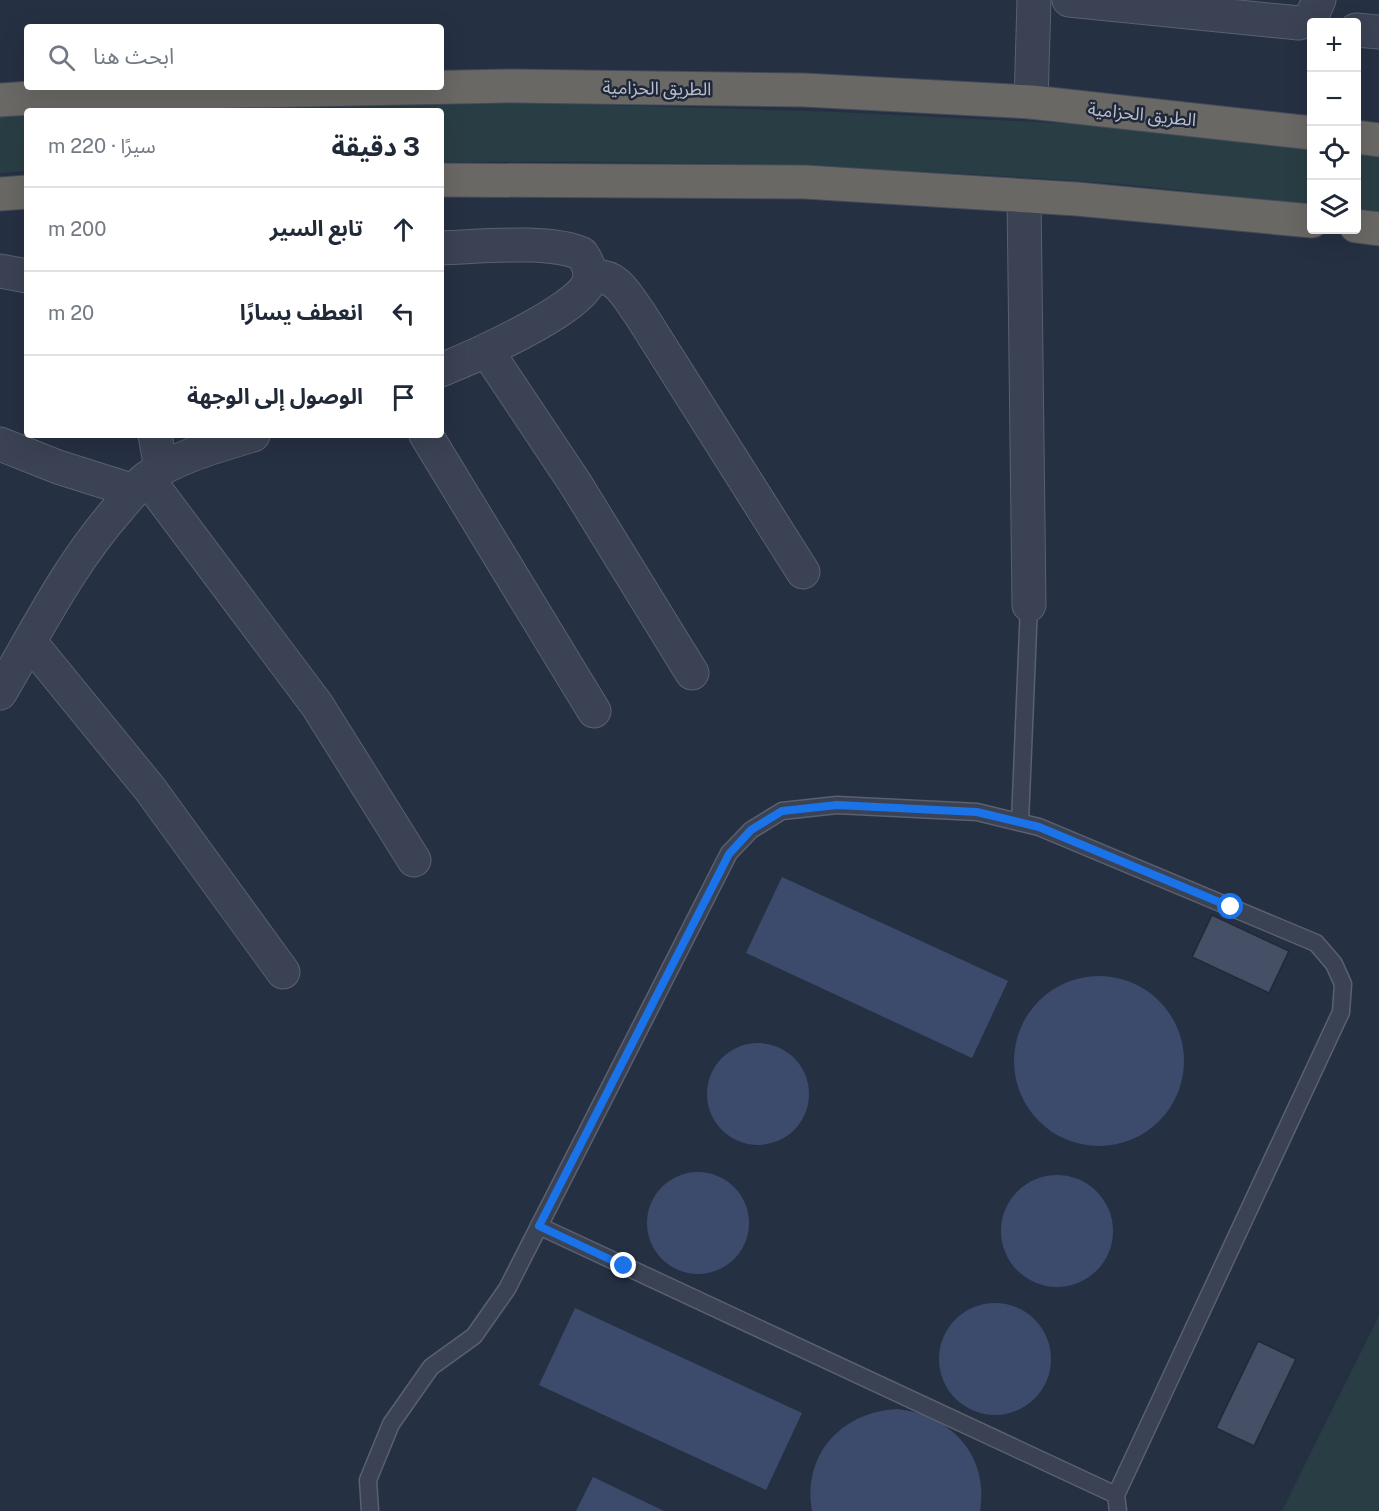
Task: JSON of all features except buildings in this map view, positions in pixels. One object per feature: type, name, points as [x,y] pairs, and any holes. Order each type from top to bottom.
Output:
[{"type":"highway","name":"الطريق الحزامية","points":[[444,87],[512,86],[804,90],[1031,102],[1307,133]]},
{"type":"highway","name":"الطريق الحزامية","points":[[0,100],[91,94],[302,90]]},
{"type":"highway","points":[[1361,138],[1379,140]]},
{"type":"highway","points":[[444,180],[805,182],[1077,199],[1307,221]]},
{"type":"highway","points":[[0,194],[24,192]]},
{"type":"highway","points":[[1361,227],[1379,229]]},
{"type":"street","points":[[1031,102],[1034,0]]},
{"type":"street","points":[[1069,0],[1131,8],[1310,16]]},
{"type":"street","points":[[1361,30],[1379,32]]},
{"type":"street","points":[[1024,196],[1029,605]]},
{"type":"street","points":[[444,248],[518,246],[565,248],[582,254],[590,269],[591,277],[583,292],[566,306],[487,351],[444,369]]},
{"type":"street","points":[[0,270],[24,275]]},
{"type":"street","points":[[591,277],[602,275],[610,278],[633,305],[803,572]]},
{"type":"street","points":[[487,351],[575,483],[692,672]]},
{"type":"street","points":[[147,479],[154,438]]},
{"type":"street","points":[[0,693],[70,572],[106,523],[147,479],[192,456],[244,438]]},
{"type":"street","points":[[428,438],[594,711]]},
{"type":"street","points":[[0,444],[58,467],[147,479],[317,705],[414,860]]},
{"type":"street","points":[[30,642],[150,789],[283,972]]},
{"type":"lane","points":[[1020,822],[1029,605]]},
{"type":"lane","points":[[370,1511],[368,1480],[391,1424],[431,1367],[474,1336],[507,1289],[539,1226],[729,854],[751,830],[782,811],[837,805],[977,812],[1039,827],[1316,943],[1334,964],[1343,984],[1341,1012],[1117,1503],[539,1226]]},
{"type":"green space","points":[[544,103],[836,112],[1114,126],[1307,149],[1307,206],[1133,185],[1025,177],[775,165],[444,162],[444,108],[263,108]]},
{"type":"green space","points":[[24,115],[24,171],[0,173],[0,117]]},
{"type":"green space","points":[[1361,154],[1379,156],[1379,214],[1361,212]]},
{"type":"green space","points":[[1379,1316],[1379,1511],[1282,1511]]},
{"type":"water","points":[[782,877],[1008,981],[972,1058],[746,953]]},
{"type":"water","points":[[1099,976],[1116,977],[1132,982],[1159,1001],[1178,1028],[1183,1044],[1183,1078],[1178,1094],[1159,1121],[1132,1140],[1116,1145],[1099,1146],[1082,1145],[1066,1140],[1039,1121],[1020,1094],[1015,1078],[1014,1061],[1015,1044],[1020,1028],[1039,1001],[1066,982],[1082,977]]},
{"type":"water","points":[[758,1043],[787,1051],[801,1065],[809,1094],[801,1123],[787,1137],[758,1145],[729,1137],[715,1123],[707,1094],[715,1065],[729,1051]]},
{"type":"water","points":[[698,1172],[727,1180],[741,1194],[749,1223],[741,1252],[727,1266],[698,1274],[669,1266],[655,1252],[647,1223],[655,1194],[669,1180]]},
{"type":"water","points":[[1057,1175],[1079,1179],[1097,1191],[1109,1209],[1113,1231],[1109,1253],[1097,1271],[1079,1283],[1057,1287],[1035,1283],[1017,1271],[1005,1253],[1001,1231],[1005,1209],[1017,1191],[1035,1179]]},
{"type":"water","points":[[995,1303],[1017,1307],[1035,1319],[1047,1337],[1051,1359],[1047,1381],[1035,1399],[1017,1411],[995,1415],[973,1411],[955,1399],[943,1381],[939,1359],[943,1337],[955,1319],[973,1307]]},
{"type":"water","points":[[575,1308],[802,1413],[766,1490],[539,1385]]},
{"type":"water","points":[[897,1409],[934,1420],[949,1429],[962,1441],[972,1456],[978,1472],[981,1491],[980,1511],[812,1511],[810,1491],[813,1472],[830,1440],[859,1418]]},
{"type":"water","points":[[593,1477],[664,1511],[576,1511]]},
{"type":"route","points":[[624,1266],[539,1226],[729,854],[751,830],[782,811],[837,805],[977,812],[1039,827],[1231,907]]}]
